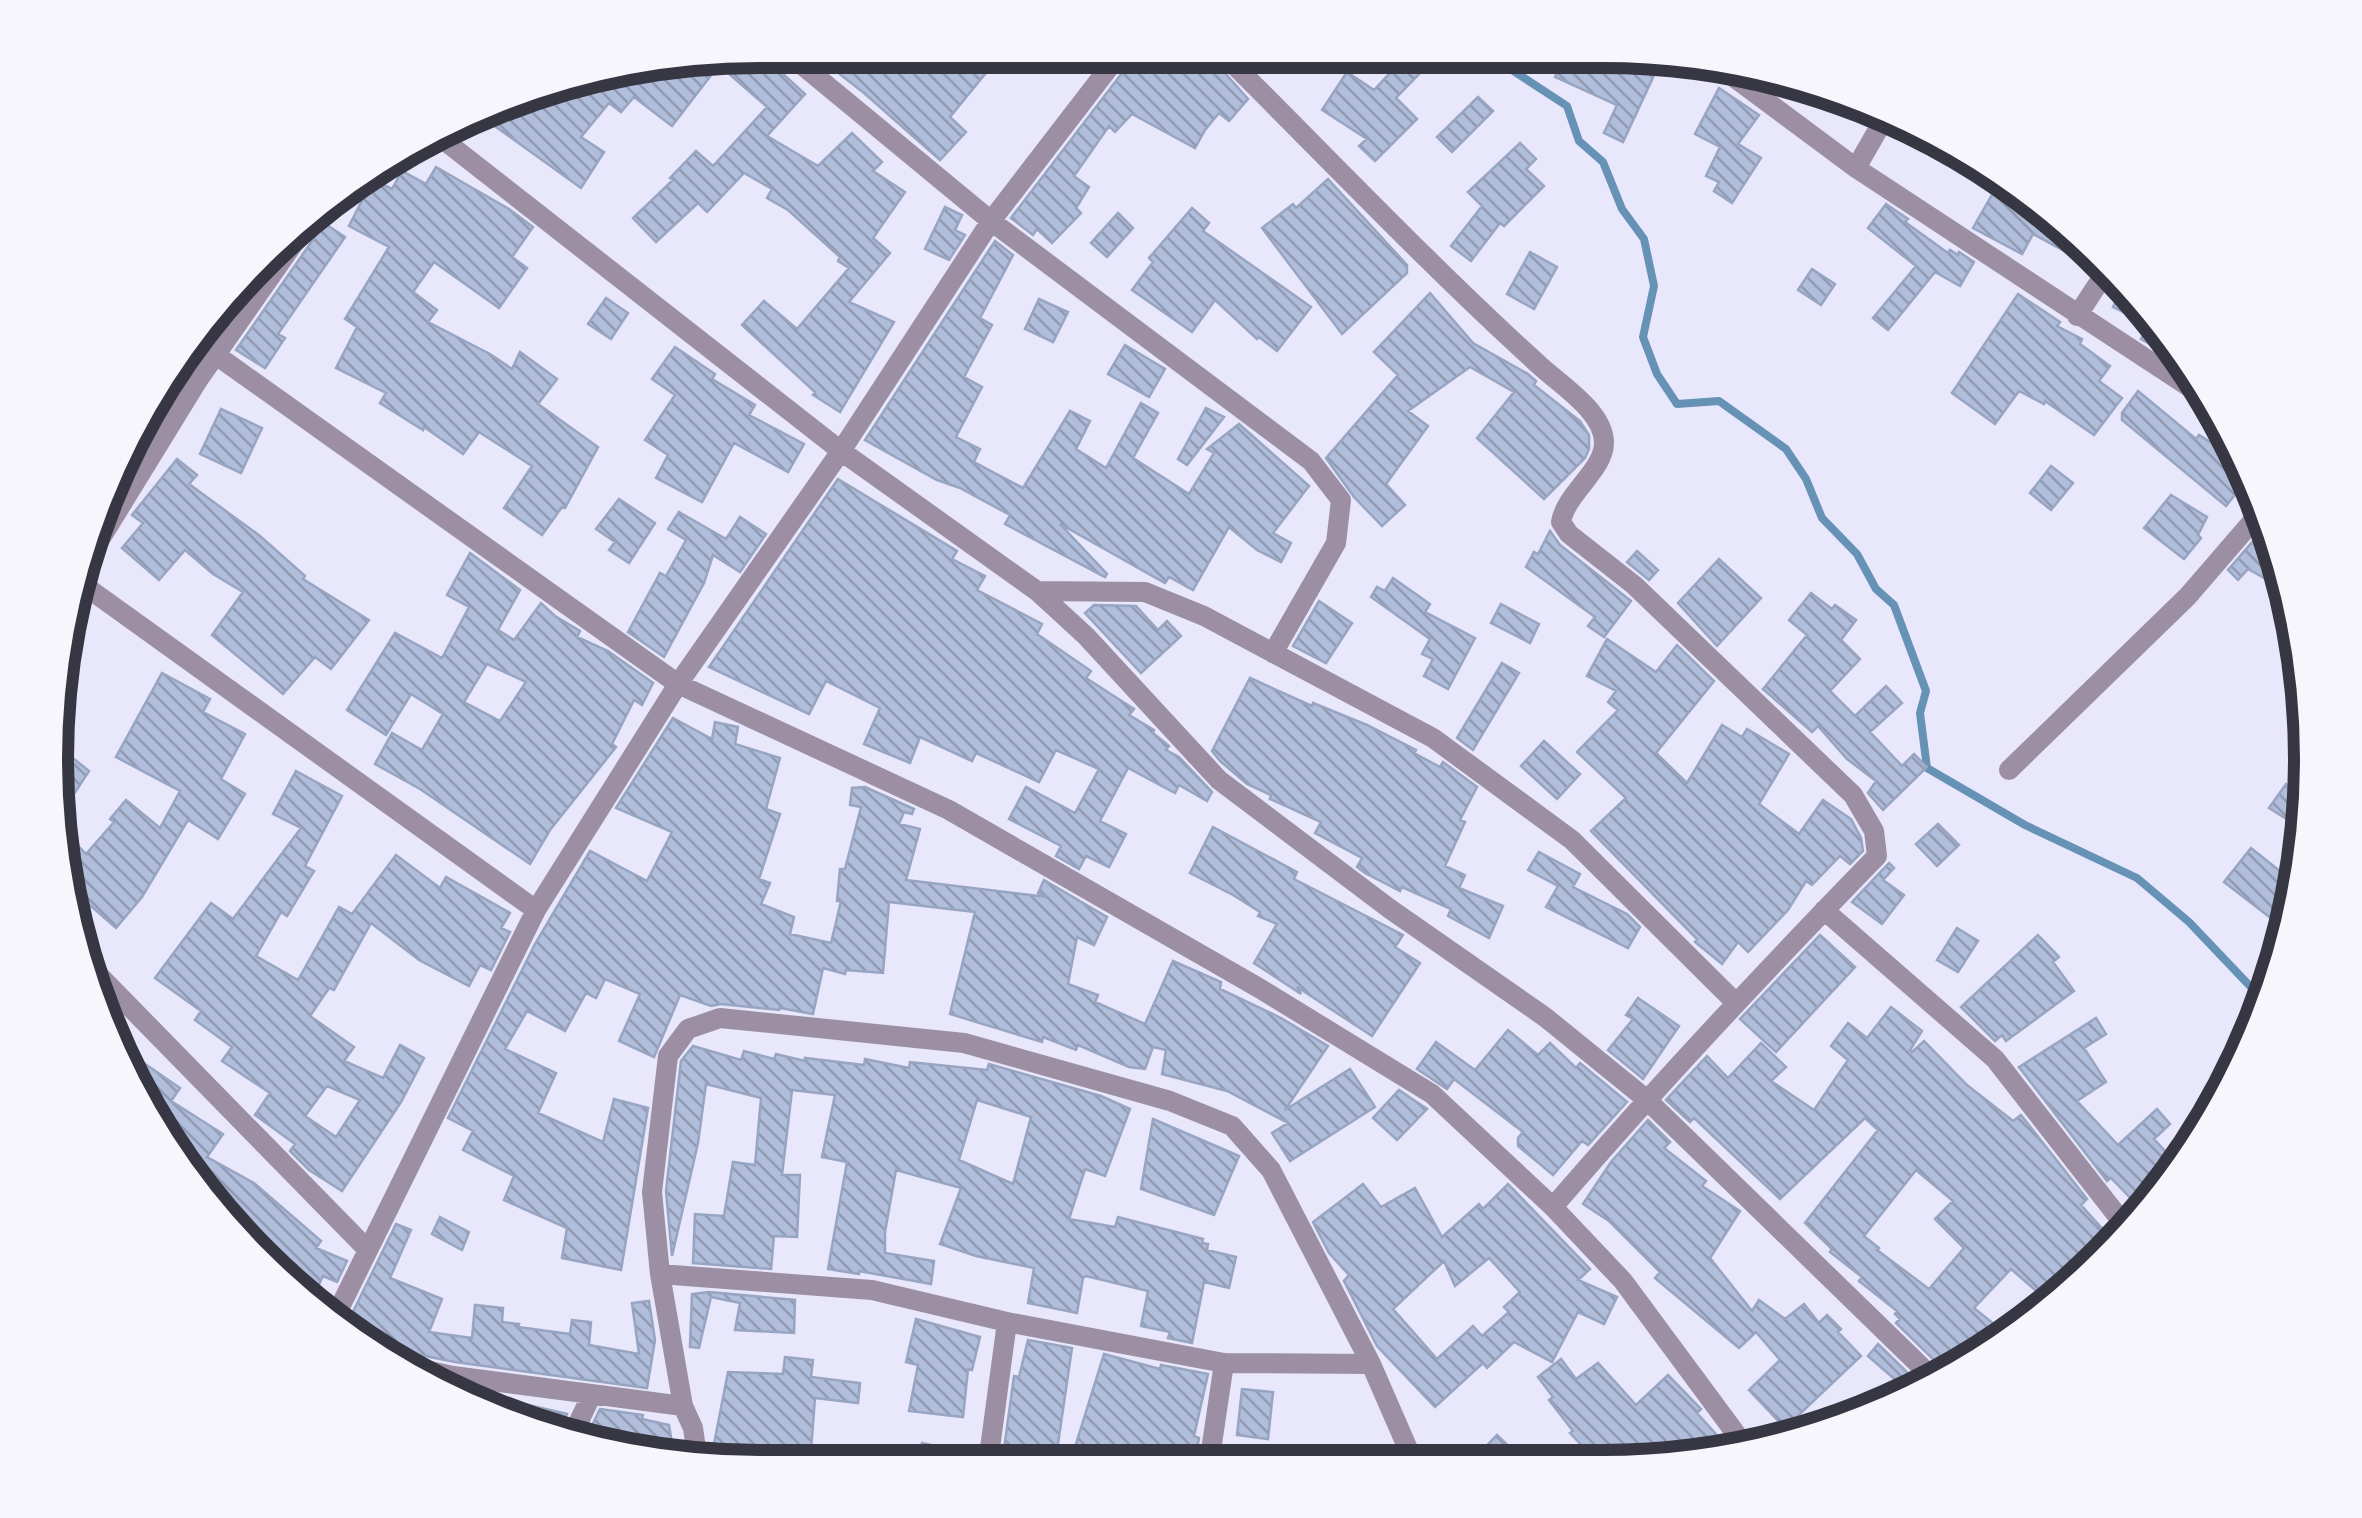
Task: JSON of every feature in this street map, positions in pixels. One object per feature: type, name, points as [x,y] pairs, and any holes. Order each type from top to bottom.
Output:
[{"type":"street","points":[[806,68],[991,221],[1311,461],[1341,500],[1336,543],[1273,653]]},
{"type":"street","points":[[339,1309],[536,910],[678,684],[841,451],[991,221],[1109,68]]},
{"type":"street","points":[[1237,68],[1501,331],[1596,418],[1605,441],[1602,456],[1564,510],[1561,522],[1569,534],[1634,585],[1852,795],[1874,831],[1877,856],[1735,1002],[1554,1207]]},
{"type":"street","points":[[1739,81],[1856,168],[2184,384]]},
{"type":"street","points":[[1856,168],[1881,126]]},
{"type":"street","points":[[447,142],[841,451],[1036,591],[1086,636],[1219,780],[1545,1017],[1646,1099],[1925,1371]]},
{"type":"street","points":[[108,527],[198,380],[285,256]]},
{"type":"street","points":[[2078,316],[2101,280]]},
{"type":"street","points":[[216,355],[678,684],[948,810],[1259,988],[1432,1094],[1554,1207],[1623,1281],[1738,1437]]},
{"type":"street","points":[[186,372],[198,380]]},
{"type":"street","points":[[2009,770],[2188,596],[2252,521]]},
{"type":"street","points":[[89,588],[536,910]]},
{"type":"street","points":[[1036,591],[1146,592],[1204,616],[1433,738],[1572,840],[1735,1002]]},
{"type":"street","points":[[1824,910],[1995,1059],[2120,1219]]},
{"type":"street","points":[[104,980],[368,1249]]},
{"type":"street","points":[[695,1447],[683,1406],[660,1274],[652,1192],[668,1056],[688,1030],[720,1018],[964,1043],[1170,1101],[1232,1126],[1271,1170],[1371,1364],[1408,1450]]},
{"type":"street","points":[[660,1274],[872,1290],[1007,1322],[1224,1363],[1371,1364]]},
{"type":"street","points":[[990,1450],[1007,1322]]},
{"type":"street","points":[[1211,1450],[1224,1363]]},
{"type":"street","points":[[443,1374],[683,1406]]},
{"type":"street","points":[[577,1426],[592,1394]]},
{"type":"building","points":[[777,68],[805,94],[767,136],[818,166],[852,133],[882,162],[873,171],[905,192],[873,238],[890,253],[849,302],[894,322],[840,412],[813,395],[815,392],[742,325],[764,301],[797,329],[849,268],[788,210],[767,198],[772,189],[744,173],[707,212],[698,203],[656,242],[633,218],[673,180],[670,178],[696,151],[713,166],[767,107],[723,69]]},
{"type":"building","points":[[832,68],[990,68],[950,117],[966,132],[940,160]]},
{"type":"building","points":[[1126,68],[1220,68],[1248,99],[1229,121],[1219,113],[1195,148],[1132,114],[1115,132],[1109,126],[1074,176],[1089,187],[1076,208],[1081,213],[1052,243],[1037,229],[1033,235],[1011,218]]},
{"type":"building","points":[[1395,68],[1415,68],[1420,73],[1396,98],[1417,119],[1375,161],[1359,146],[1367,139],[1322,110],[1347,72],[1374,90]]},
{"type":"building","points":[[1560,68],[1657,70],[1623,142],[1604,133],[1617,105],[1555,77]]},
{"type":"building","points":[[716,69],[672,126],[634,97],[621,112],[609,103],[581,137],[604,152],[581,188],[489,122],[580,91],[669,73]]},
{"type":"building","points":[[1719,88],[1759,115],[1738,144],[1761,158],[1732,203],[1714,191],[1719,182],[1706,176],[1720,147],[1695,134]]},
{"type":"building","points":[[1478,97],[1493,111],[1452,152],[1437,137]]},
{"type":"building","points":[[1520,143],[1536,159],[1526,169],[1544,186],[1504,226],[1500,223],[1471,261],[1451,246],[1482,206],[1468,192]]},
{"type":"building","points":[[436,167],[533,227],[512,257],[527,268],[499,308],[434,262],[413,292],[437,310],[428,322],[512,369],[520,352],[557,379],[538,404],[598,447],[565,508],[542,535],[504,508],[532,466],[479,432],[463,454],[380,403],[386,393],[336,368],[357,327],[345,319],[389,247],[349,226],[368,189],[378,182],[392,189],[402,171],[426,184]]},
{"type":"building","points":[[1328,179],[1407,265],[1407,273],[1342,334],[1262,228],[1293,204],[1296,208]]},
{"type":"building","points":[[1995,190],[2078,257],[2033,234],[2022,254],[1973,228]]},
{"type":"building","points":[[1886,204],[1948,253],[1959,252],[1974,262],[1960,286],[1935,272],[1888,330],[1873,318],[1916,266],[1868,228]]},
{"type":"building","points":[[945,207],[962,215],[955,230],[965,235],[949,260],[925,249]]},
{"type":"building","points":[[1192,208],[1209,223],[1203,231],[1311,307],[1277,351],[1257,339],[1215,300],[1192,332],[1132,290],[1153,262],[1149,258]]},
{"type":"building","points":[[1118,213],[1133,228],[1107,257],[1091,243]]},
{"type":"building","points":[[323,222],[345,237],[278,334],[285,338],[265,368],[236,350]]},
{"type":"building","points":[[995,241],[1013,255],[980,318],[992,325],[964,377],[982,387],[956,437],[980,449],[974,462],[1023,488],[1070,411],[1090,421],[1076,449],[1106,468],[1141,403],[1158,413],[1133,458],[1189,494],[1214,453],[1207,449],[1239,424],[1309,486],[1273,533],[1291,543],[1281,562],[1257,550],[1229,527],[1193,590],[1169,577],[1165,583],[1060,524],[1107,574],[1105,577],[1005,524],[1010,515],[865,440]]},
{"type":"building","points":[[1530,252],[1557,267],[1534,309],[1507,294]]},
{"type":"building","points":[[1812,269],[1835,284],[1821,305],[1798,290]]},
{"type":"building","points":[[1430,293],[1473,343],[1528,374],[1536,381],[1534,385],[1580,421],[1589,435],[1589,449],[1585,458],[1544,499],[1477,438],[1514,392],[1470,367],[1408,411],[1428,426],[1386,484],[1405,505],[1382,526],[1354,497],[1326,458],[1398,375],[1374,352]]},
{"type":"building","points":[[2018,294],[2060,322],[2057,326],[2082,339],[2080,344],[2110,366],[2099,381],[2122,398],[2094,435],[2045,401],[2044,404],[2019,391],[1995,424],[1952,393]]},
{"type":"building","points":[[606,298],[628,313],[611,339],[588,324]]},
{"type":"building","points":[[2118,298],[2136,318],[2113,307]]},
{"type":"building","points":[[1039,299],[1068,312],[1053,342],[1025,329]]},
{"type":"building","points":[[2146,331],[2161,350],[2141,339]]},
{"type":"building","points":[[1125,345],[1165,369],[1149,397],[1108,374]]},
{"type":"building","points":[[675,347],[715,374],[712,379],[755,405],[749,415],[804,444],[788,472],[734,443],[702,502],[656,478],[668,455],[645,440],[675,395],[652,379]]},
{"type":"building","points":[[2138,391],[2196,439],[2199,435],[2221,449],[2240,489],[2226,506],[2122,420],[2122,413]]},
{"type":"building","points":[[1206,408],[1224,417],[1187,465],[1178,459]]},
{"type":"building","points":[[221,409],[262,428],[241,473],[200,454]]},
{"type":"building","points":[[177,459],[197,475],[189,484],[260,536],[305,576],[303,579],[369,620],[331,669],[315,657],[283,694],[212,635],[243,592],[213,574],[185,550],[159,580],[122,548],[143,523],[132,515]]},
{"type":"building","points":[[2051,466],[2073,483],[2051,510],[2030,493]]},
{"type":"building","points":[[838,479],[957,551],[952,559],[985,576],[977,590],[1042,624],[1037,634],[1091,671],[1086,678],[1134,709],[1129,715],[1154,730],[1169,746],[1166,750],[1179,757],[1212,792],[1207,801],[1179,785],[1175,793],[1128,768],[1100,821],[1126,834],[1109,867],[1086,856],[1079,869],[1056,856],[1061,846],[1009,819],[1026,787],[1075,813],[1099,769],[1056,750],[1039,782],[976,753],[972,761],[920,737],[910,763],[864,744],[880,708],[826,681],[809,714],[709,667]]},
{"type":"building","points":[[2171,495],[2207,517],[2198,535],[2201,538],[2184,559],[2144,528]]},
{"type":"building","points":[[619,499],[655,523],[629,563],[609,550],[615,542],[596,529]]},
{"type":"building","points":[[679,512],[726,539],[740,517],[766,534],[740,572],[713,555],[704,583],[664,657],[628,632],[660,573],[666,576],[686,540],[668,529]]},
{"type":"building","points":[[1550,531],[1560,545],[1631,601],[1604,637],[1588,626],[1595,617],[1526,567]]},
{"type":"building","points":[[2258,536],[2271,582],[2248,569],[2238,580],[2228,570]]},
{"type":"building","points":[[1637,551],[1658,570],[1649,580],[1627,562]]},
{"type":"building","points":[[470,553],[520,590],[498,630],[514,640],[541,603],[580,631],[577,637],[608,651],[653,683],[642,705],[634,700],[612,744],[616,747],[550,830],[530,864],[420,789],[375,764],[392,733],[422,750],[443,714],[411,694],[386,735],[347,710],[395,633],[442,658],[469,607],[447,595]],"holes":[[[487,664],[526,682],[500,721],[464,702]]]},
{"type":"building","points":[[1719,559],[1761,598],[1717,646],[1678,603]]},
{"type":"building","points":[[1393,578],[1430,604],[1425,612],[1475,638],[1448,689],[1424,676],[1433,659],[1422,654],[1430,639],[1371,597],[1377,587],[1385,591]]},
{"type":"building","points":[[1811,593],[1856,620],[1841,640],[1860,659],[1830,691],[1855,716],[1886,686],[1902,703],[1870,732],[1902,766],[1914,754],[1927,767],[1883,810],[1868,793],[1876,781],[1847,759],[1818,726],[1812,732],[1763,689],[1807,635],[1789,620]]},
{"type":"building","points":[[1319,601],[1352,623],[1326,663],[1293,646]]},
{"type":"building","points":[[1501,604],[1539,624],[1530,643],[1491,623]]},
{"type":"building","points":[[1094,605],[1136,606],[1158,630],[1167,621],[1181,636],[1141,673],[1085,613]]},
{"type":"building","points":[[1607,639],[1656,672],[1677,645],[1714,681],[1656,753],[1687,783],[1722,725],[1742,737],[1747,729],[1789,754],[1759,804],[1799,834],[1823,800],[1851,819],[1861,838],[1863,851],[1850,864],[1840,856],[1812,885],[1806,881],[1788,910],[1748,952],[1738,942],[1722,964],[1695,942],[1697,939],[1591,831],[1626,798],[1577,752],[1618,710],[1608,702],[1616,691],[1587,676]]},
{"type":"building","points":[[1502,663],[1519,673],[1473,750],[1457,738]]},
{"type":"building","points":[[162,673],[210,699],[203,712],[245,734],[221,779],[245,794],[218,839],[188,820],[142,897],[116,928],[82,898],[72,840],[86,854],[114,822],[110,819],[126,800],[160,828],[180,791],[116,757]]},
{"type":"building","points":[[1250,678],[1367,725],[1440,767],[1443,762],[1477,787],[1460,820],[1465,822],[1445,866],[1465,875],[1459,888],[1503,906],[1489,938],[1448,916],[1451,909],[1402,887],[1400,891],[1365,873],[1357,867],[1362,858],[1315,833],[1321,822],[1270,799],[1271,795],[1247,784],[1220,761],[1212,751]]},
{"type":"building","points":[[673,718],[712,739],[715,722],[738,727],[735,744],[780,758],[766,809],[780,814],[759,879],[770,883],[761,904],[794,917],[790,934],[831,943],[841,901],[837,901],[840,869],[845,869],[861,807],[850,805],[852,788],[865,787],[914,809],[912,814],[904,812],[899,824],[920,829],[906,880],[1047,897],[1038,893],[1044,880],[1107,917],[1094,945],[1077,937],[1068,984],[1098,995],[1095,1002],[1145,1024],[1173,961],[1221,982],[1220,989],[1328,1046],[1285,1110],[1350,1069],[1375,1107],[1290,1161],[1272,1133],[1288,1123],[1227,1091],[1162,1074],[1166,1050],[1153,1047],[1145,1069],[1129,1067],[1078,1045],[1076,1050],[1043,1037],[1042,1042],[950,1014],[975,912],[889,902],[883,973],[846,970],[845,974],[823,968],[813,1014],[780,1008],[711,1006],[680,995],[654,1057],[619,1041],[640,994],[605,979],[596,998],[586,993],[565,1031],[527,1011],[505,1049],[556,1073],[538,1113],[603,1142],[614,1099],[648,1108],[621,1270],[562,1258],[567,1228],[504,1200],[514,1176],[463,1150],[473,1131],[448,1118],[535,944],[590,851],[647,881],[672,832],[616,808]]},
{"type":"building","points":[[1544,741],[1580,774],[1557,799],[1521,766]]},
{"type":"building","points":[[68,754],[89,771],[69,802]]},
{"type":"building","points":[[296,771],[342,796],[305,866],[314,871],[287,916],[281,912],[256,956],[298,980],[339,907],[352,914],[396,855],[440,888],[446,877],[510,913],[501,928],[510,932],[491,970],[480,965],[469,986],[419,960],[371,923],[334,990],[329,988],[310,1016],[354,1047],[344,1061],[383,1078],[400,1045],[424,1058],[401,1102],[342,1191],[309,1170],[290,1151],[295,1144],[255,1115],[270,1093],[222,1061],[232,1047],[195,1020],[201,1011],[155,978],[211,903],[233,919],[301,828],[273,814]],"holes":[[[327,1086],[360,1100],[336,1137],[305,1116]]]},
{"type":"building","points":[[2286,784],[2293,789],[2291,822],[2269,808]]},
{"type":"building","points":[[1938,824],[1959,845],[1937,866],[1916,844]]},
{"type":"building","points":[[1213,827],[1297,872],[1294,879],[1403,935],[1395,947],[1420,963],[1372,1036],[1254,963],[1277,924],[1190,873]]},
{"type":"building","points":[[2251,848],[2284,875],[2276,888],[2281,892],[2277,913],[2272,919],[2224,882]]},
{"type":"building","points":[[1539,852],[1580,874],[1573,887],[1627,914],[1640,927],[1628,948],[1546,907],[1558,886],[1528,870]]},
{"type":"building","points":[[1889,863],[1894,868],[1883,880],[1904,895],[1882,924],[1852,902]]},
{"type":"building","points":[[1957,928],[1978,941],[1958,972],[1937,960]]},
{"type":"building","points":[[1820,935],[1855,967],[1776,1052],[1740,1019]]},
{"type":"building","points":[[2038,935],[2059,957],[2053,962],[2074,991],[2006,1041],[2002,1035],[1995,1041],[1961,1007]]},
{"type":"building","points":[[1638,998],[1679,1026],[1643,1079],[1608,1050],[1633,1019],[1626,1015]]},
{"type":"building","points":[[1891,1007],[1922,1031],[1910,1050],[1924,1041],[1967,1085],[2013,1121],[2021,1115],[2087,1199],[2081,1205],[2106,1233],[2040,1294],[2011,1269],[1974,1308],[1997,1327],[1938,1364],[1896,1323],[1900,1319],[1897,1311],[1859,1281],[1862,1277],[1830,1252],[1832,1249],[1805,1223],[1878,1130],[1865,1118],[1780,1199],[1694,1118],[1690,1122],[1666,1100],[1707,1056],[1728,1078],[1761,1043],[1786,1067],[1771,1081],[1814,1110],[1848,1060],[1831,1046],[1848,1023],[1867,1038]],"holes":[[[1916,1170],[1953,1201],[1935,1219],[1964,1248],[1929,1289],[1864,1236]]]},
{"type":"building","points":[[2096,1018],[2106,1034],[2084,1048],[2106,1082],[2077,1101],[2118,1145],[2157,1109],[2170,1124],[2154,1139],[2169,1155],[2134,1202],[2111,1178],[2107,1181],[2019,1067]]},
{"type":"building","points":[[1508,1030],[1538,1055],[1550,1043],[1576,1068],[1580,1063],[1627,1102],[1588,1145],[1582,1141],[1553,1175],[1518,1146],[1523,1132],[1454,1079],[1447,1089],[1417,1069],[1436,1042],[1475,1070]]},
{"type":"building","points":[[693,1046],[741,1060],[744,1051],[774,1059],[776,1054],[805,1061],[864,1065],[865,1059],[909,1068],[910,1062],[987,1070],[989,1064],[1101,1096],[1130,1109],[1105,1176],[1085,1169],[1069,1219],[1115,1227],[1118,1217],[1203,1239],[1207,1250],[1236,1257],[1229,1288],[1204,1282],[1192,1343],[1168,1338],[1170,1332],[1141,1326],[1148,1291],[1086,1276],[1077,1313],[1028,1303],[1034,1268],[940,1244],[961,1188],[896,1170],[885,1253],[934,1261],[931,1284],[828,1269],[847,1162],[822,1157],[835,1095],[792,1090],[782,1175],[800,1175],[797,1237],[774,1236],[771,1269],[693,1263],[695,1214],[724,1216],[733,1162],[755,1165],[761,1098],[706,1084],[698,1143],[672,1256],[666,1191],[681,1061]],"holes":[[[977,1100],[1031,1117],[1013,1184],[959,1160]]]},
{"type":"building","points":[[135,1057],[180,1088],[171,1101],[223,1134],[207,1157],[254,1183],[321,1241],[316,1248],[347,1261],[337,1282],[323,1276],[316,1290],[239,1215],[184,1143]]},
{"type":"building","points":[[1399,1090],[1427,1109],[1397,1140],[1373,1118]]},
{"type":"building","points":[[1153,1119],[1239,1156],[1214,1215],[1141,1189]]},
{"type":"building","points":[[1648,1120],[1670,1142],[1664,1148],[1706,1181],[1702,1186],[1740,1211],[1710,1258],[1752,1311],[1759,1300],[1785,1319],[1804,1304],[1819,1323],[1827,1315],[1861,1356],[1788,1425],[1784,1427],[1749,1390],[1780,1360],[1756,1332],[1739,1348],[1655,1278],[1660,1272],[1609,1221],[1583,1204],[1611,1162]]},
{"type":"building","points":[[1363,1184],[1381,1207],[1415,1188],[1442,1237],[1479,1204],[1483,1209],[1508,1184],[1590,1269],[1578,1280],[1617,1297],[1604,1324],[1578,1312],[1552,1362],[1514,1342],[1487,1368],[1483,1363],[1435,1407],[1377,1346],[1344,1281],[1349,1275],[1329,1253],[1313,1222]],"holes":[[[1489,1258],[1520,1292],[1504,1307],[1509,1312],[1482,1336],[1473,1326],[1437,1359],[1393,1309],[1444,1261],[1455,1286]]]},
{"type":"building","points":[[440,1217],[469,1232],[462,1250],[432,1234]]},
{"type":"building","points":[[396,1224],[411,1230],[390,1278],[442,1299],[429,1332],[472,1338],[475,1305],[503,1308],[502,1322],[519,1324],[518,1327],[570,1334],[572,1320],[591,1322],[589,1345],[639,1354],[632,1303],[649,1301],[655,1340],[647,1388],[408,1355],[351,1317]]},
{"type":"building","points":[[692,1294],[795,1300],[794,1333],[735,1330],[740,1303],[711,1297],[699,1348],[690,1347]]},
{"type":"building","points":[[916,1319],[980,1337],[972,1370],[968,1369],[963,1417],[909,1411],[918,1365],[906,1362]]},
{"type":"building","points":[[1028,1340],[1072,1348],[1057,1450],[1004,1450],[1014,1376],[1019,1377]]},
{"type":"building","points":[[1878,1344],[1912,1377],[1896,1385],[1898,1382],[1868,1356]]},
{"type":"building","points":[[1104,1354],[1160,1369],[1161,1365],[1208,1374],[1194,1436],[1199,1438],[1197,1450],[1097,1450],[1076,1444]]},
{"type":"building","points":[[785,1357],[813,1360],[811,1377],[860,1383],[858,1403],[815,1398],[811,1450],[710,1449],[709,1443],[714,1444],[728,1372],[783,1374]]},
{"type":"building","points":[[1561,1359],[1576,1379],[1598,1363],[1636,1405],[1668,1375],[1701,1409],[1697,1413],[1721,1440],[1674,1447],[1670,1443],[1665,1447],[1648,1449],[1586,1450],[1570,1433],[1573,1431],[1549,1400],[1553,1397],[1538,1377]]},
{"type":"building","points":[[1242,1389],[1273,1392],[1268,1439],[1237,1435]]},
{"type":"building","points":[[490,1396],[567,1414],[564,1422]]},
{"type":"building","points":[[600,1409],[643,1415],[642,1419],[669,1425],[672,1445],[624,1437],[590,1429]]},
{"type":"building","points":[[1497,1435],[1512,1450],[1482,1450]]},
{"type":"building","points":[[922,1443],[953,1450],[921,1450]]},
{"type":"waterway","points":[[1509,68],[1567,106],[1579,141],[1603,162],[1622,209],[1644,239],[1654,286],[1643,337],[1657,374],[1677,404],[1719,401],[1786,449],[1806,479],[1822,518],[1857,554],[1876,589],[1894,605],[1926,691],[1920,713],[1927,768],[2025,825],[2137,878],[2189,922],[2254,991]]}]
